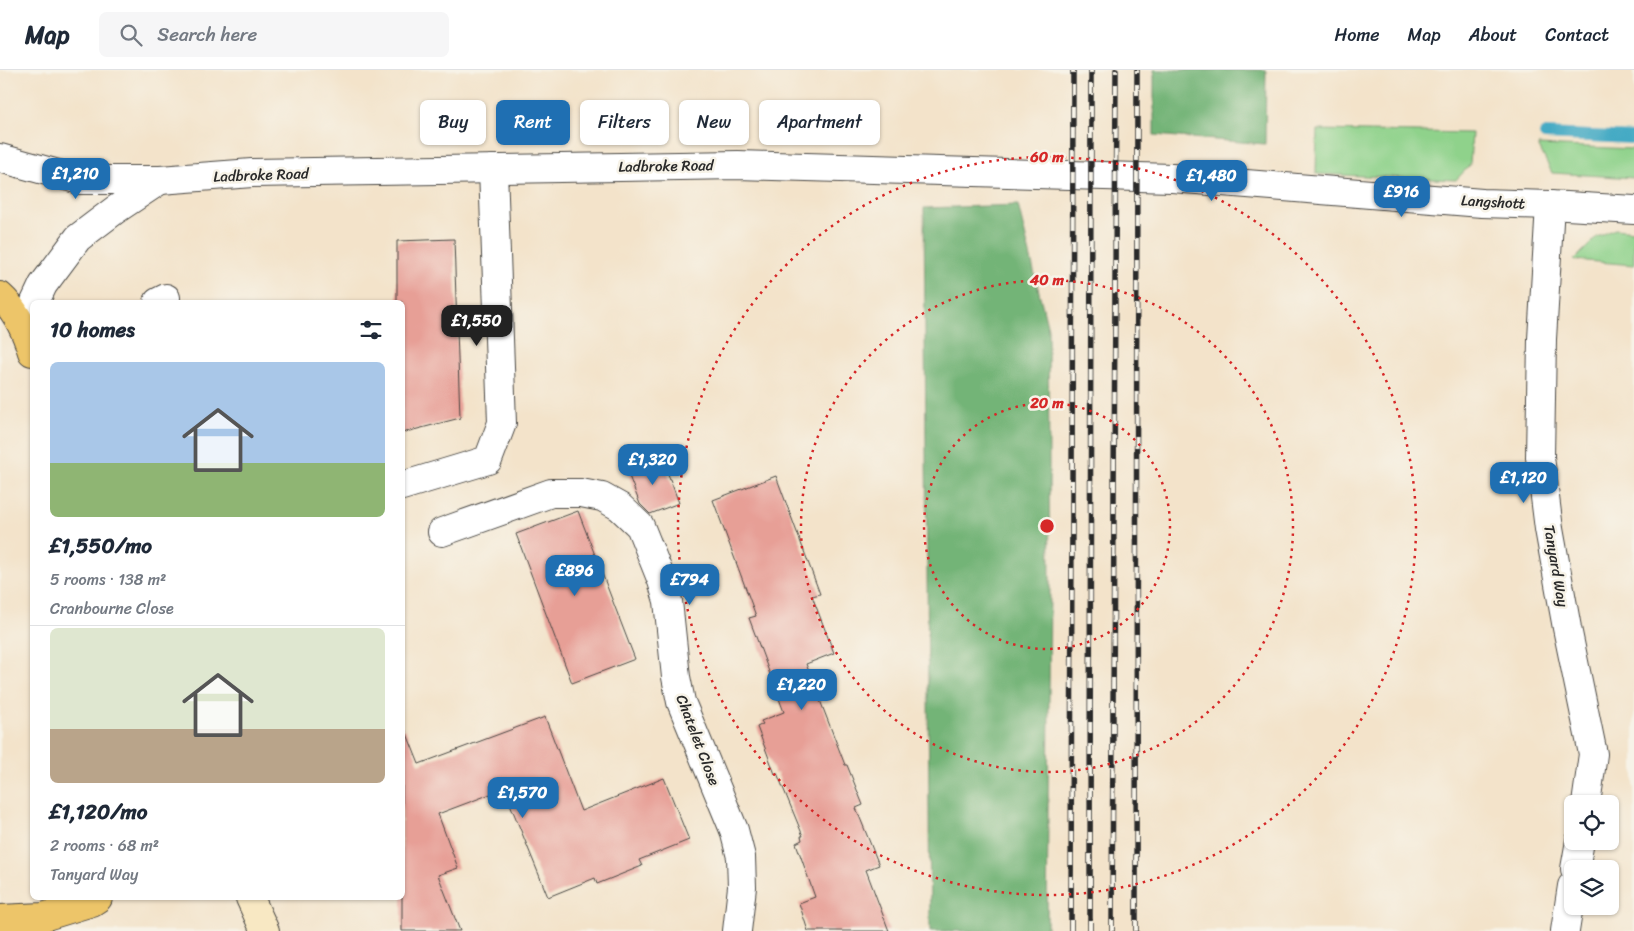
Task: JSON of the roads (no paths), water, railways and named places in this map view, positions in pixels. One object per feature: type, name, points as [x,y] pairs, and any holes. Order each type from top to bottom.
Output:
[{"type":"main road","points":[[0,296],[6,300],[29,329]]},
{"type":"main road","points":[[0,919],[43,917],[95,900]]},
{"type":"main road","points":[[251,900],[265,931]]},
{"type":"main road","points":[[0,923],[12,931]]},
{"type":"street","name":"Ladbroke Road","points":[[0,158],[80,180],[160,180],[252,173],[738,165],[1172,178]]},
{"type":"street","points":[[405,485],[488,460],[502,423],[493,169]]},
{"type":"street","name":"Langshott","points":[[1172,178],[1482,203],[1634,210]]},
{"type":"street","name":"Ladbroke Road","points":[[36,300],[43,286],[78,238],[160,180]]},
{"type":"street","name":"Tanyard Way","points":[[1550,205],[1542,340],[1540,457],[1548,529],[1593,754],[1587,795]]},
{"type":"street","name":"Chatelet Close","points":[[442,532],[551,493],[581,493],[602,497],[620,507],[640,526],[668,601],[676,677],[681,702],[734,830],[741,857],[742,887],[737,931]]},
{"type":"street","points":[[1565,931],[1567,915]]},
{"type":"waterway","points":[[1545,134],[1634,138]]},
{"type":"railway","points":[[1071,931],[1073,70]]},
{"type":"railway","points":[[1090,931],[1091,70]]},
{"type":"railway","points":[[1112,931],[1116,70]]},
{"type":"railway","points":[[1136,931],[1137,70]]}]
